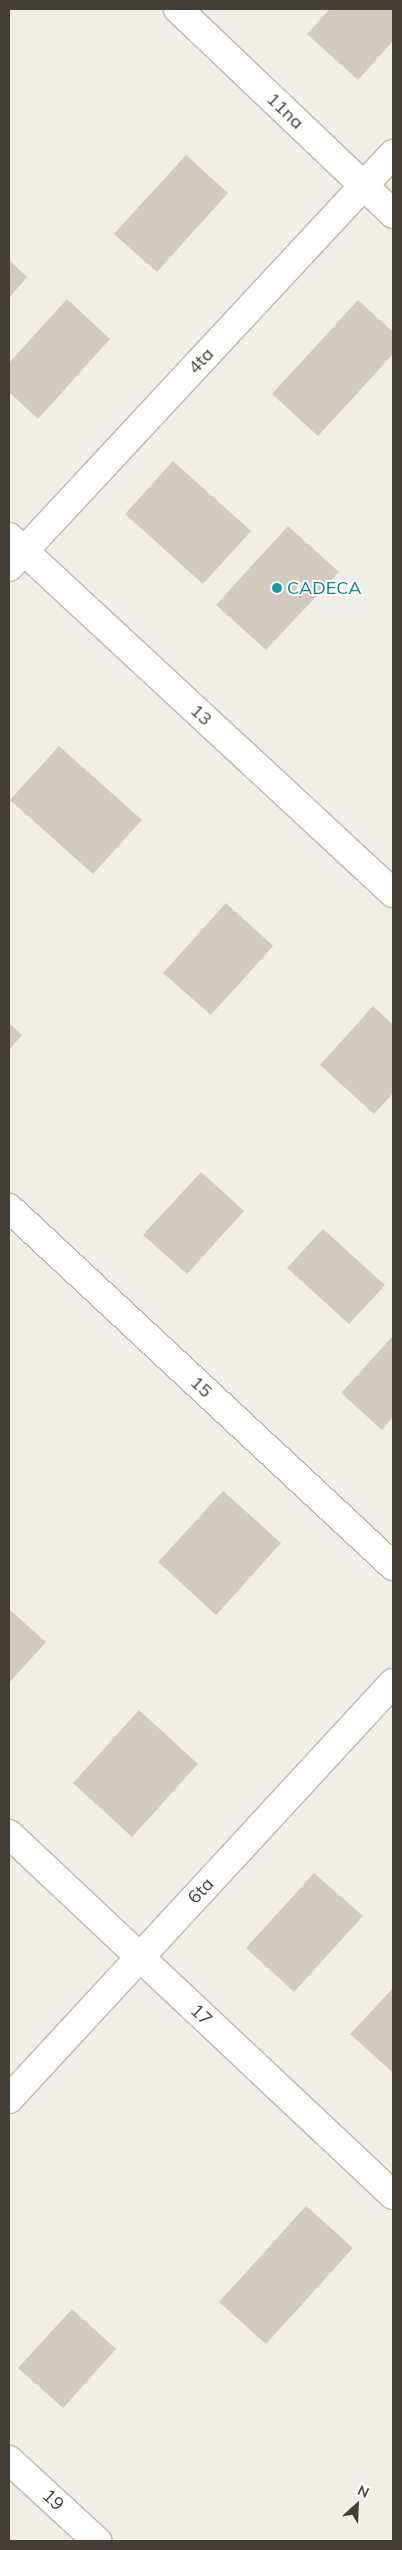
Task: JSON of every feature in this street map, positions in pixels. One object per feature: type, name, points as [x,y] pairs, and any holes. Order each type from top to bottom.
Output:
[{"type":"street","name":"11na","points":[[178,9],[393,214]]},
{"type":"street","name":"4ta","points":[[14,552],[393,154]]},
{"type":"street","name":"13","points":[[14,552],[393,893]]},
{"type":"street","name":"15","points":[[9,1208],[393,1566]]},
{"type":"street","name":"6ta","points":[[9,2099],[393,1683]]},
{"type":"street","name":"17","points":[[9,1834],[393,2196]]},
{"type":"street","name":"19","points":[[9,2460],[97,2541]]},
{"type":"building","points":[[330,9],[393,9],[393,41],[358,80],[307,34]]},
{"type":"building","points":[[186,155],[228,193],[157,272],[114,234]]},
{"type":"building","points":[[9,260],[27,277],[9,298]]},
{"type":"building","points":[[67,299],[110,339],[38,419],[9,392],[9,363]]},
{"type":"building","points":[[358,300],[393,332],[393,354],[318,436],[272,394]]},
{"type":"building","points":[[173,461],[251,531],[203,584],[125,514]]},
{"type":"building","name":"CADECA","points":[[288,526],[339,572],[266,650],[216,605]]},
{"type":"building","points":[[59,746],[142,820],[93,874],[10,800]]},
{"type":"building","points":[[226,903],[273,946],[211,1015],[163,973]]},
{"type":"building","points":[[373,1006],[393,1025],[393,1093],[374,1114],[320,1065]]},
{"type":"building","points":[[9,1023],[22,1035],[9,1050]]},
{"type":"building","points":[[201,1172],[244,1211],[187,1274],[143,1235]]},
{"type":"building","points":[[323,1229],[385,1285],[349,1324],[287,1268]]},
{"type":"building","points":[[393,1336],[393,1417],[382,1430],[341,1393]]},
{"type":"building","points":[[223,1491],[281,1543],[216,1615],[158,1562]]},
{"type":"building","points":[[9,1609],[46,1642],[9,1683]]},
{"type":"building","points":[[139,1710],[198,1764],[132,1837],[73,1783]]},
{"type":"building","points":[[314,1873],[363,1916],[294,1992],[246,1948]]},
{"type":"building","points":[[393,1988],[393,2073],[350,2034]]},
{"type":"building","points":[[306,2206],[353,2248],[266,2344],[219,2302]]},
{"type":"building","points":[[72,2309],[116,2349],[63,2408],[18,2368]]},
{"type":"place","name":"CADECA","points":[[277,588]]}]
